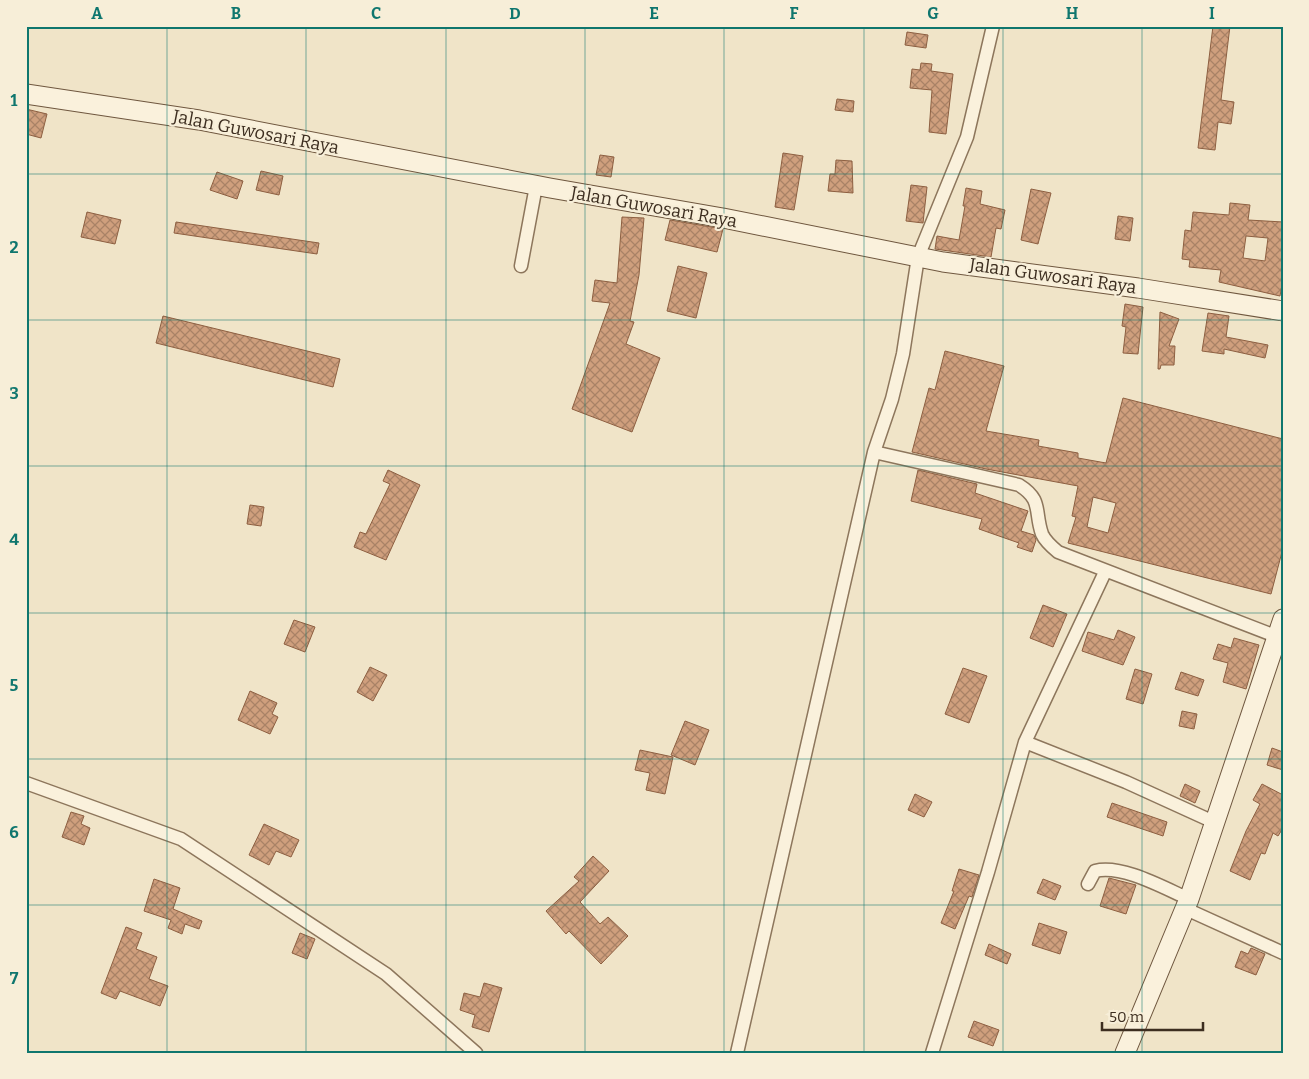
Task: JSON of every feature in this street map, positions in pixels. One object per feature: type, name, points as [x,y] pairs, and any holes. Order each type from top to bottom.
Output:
[{"type":"street","points":[[737,1053],[874,452],[892,399],[903,354],[918,257],[967,137],[993,26]]},
{"type":"street","name":"Jalan Guwosari Raya","points":[[26,94],[199,120],[536,186],[723,218],[918,257],[1138,288],[1283,311]]},
{"type":"street","points":[[521,266],[536,186]]},
{"type":"street","points":[[874,452],[1019,485],[1030,492],[1035,500],[1043,536],[1058,552],[1105,572],[1280,628],[1188,904],[1125,1053]]},
{"type":"street","points":[[932,1053],[988,872],[1025,742],[1105,572]]},
{"type":"street","points":[[1025,742],[1126,782],[1216,823]]},
{"type":"street","points":[[26,783],[181,839],[386,974],[476,1053]]},
{"type":"street","points":[[1088,884],[1095,871],[1106,868],[1150,881],[1188,904],[1283,953]]},
{"type":"building","points":[[1213,26],[1230,26],[1221,100],[1234,102],[1231,124],[1218,122],[1215,150],[1198,148]]},
{"type":"building","points":[[907,32],[928,35],[926,48],[905,45]]},
{"type":"building","points":[[921,63],[932,64],[931,71],[953,74],[946,134],[929,132],[932,90],[910,88],[912,69],[920,70]]},
{"type":"building","points":[[837,99],[854,101],[853,112],[835,110]]},
{"type":"building","points":[[26,109],[47,114],[41,138],[26,134]]},
{"type":"building","points":[[783,153],[803,156],[794,210],[775,207]]},
{"type":"building","points":[[600,155],[614,157],[611,177],[596,175]]},
{"type":"building","points":[[836,160],[852,161],[853,193],[828,191],[830,174],[835,174]]},
{"type":"building","points":[[261,171],[283,176],[279,195],[256,190]]},
{"type":"building","points":[[217,172],[243,181],[237,199],[210,190]]},
{"type":"building","points":[[911,185],[927,187],[923,223],[906,221]]},
{"type":"building","points":[[966,188],[982,191],[980,204],[1005,210],[1001,229],[996,228],[991,257],[935,249],[937,236],[959,240]]},
{"type":"building","points":[[1031,189],[1051,193],[1038,244],[1021,240]]},
{"type":"building","points":[[1230,203],[1250,205],[1248,220],[1283,222],[1283,279],[1280,296],[1219,282],[1221,270],[1189,267],[1190,260],[1182,259],[1185,230],[1191,231],[1193,212],[1229,215]],"holes":[[[1246,236],[1268,238],[1265,261],[1243,258]]]},
{"type":"building","points":[[87,212],[121,220],[115,244],[81,237]]},
{"type":"building","points":[[1118,216],[1133,218],[1130,241],[1115,239]]},
{"type":"building","points":[[622,217],[644,218],[639,275],[630,321],[634,322],[626,344],[660,358],[632,432],[572,409],[610,303],[592,301],[595,280],[617,283]]},
{"type":"building","points":[[670,220],[723,229],[717,252],[665,240]]},
{"type":"building","points":[[176,222],[319,243],[317,254],[174,233]]},
{"type":"building","points":[[678,266],[707,273],[696,318],[667,311]]},
{"type":"building","points":[[1125,304],[1143,307],[1138,354],[1123,353],[1126,327],[1122,326]]},
{"type":"building","points":[[1160,312],[1179,319],[1169,346],[1175,346],[1174,365],[1161,365],[1160,369],[1158,369]]},
{"type":"building","points":[[1208,313],[1229,316],[1226,337],[1268,345],[1265,358],[1224,349],[1224,354],[1202,351]]},
{"type":"building","points":[[163,316],[340,359],[333,387],[156,343]]},
{"type":"building","points":[[945,351],[1004,366],[986,431],[1039,440],[1038,446],[1078,453],[1078,458],[1106,463],[1123,398],[1283,439],[1283,548],[1271,594],[1068,543],[1076,517],[1072,516],[1078,486],[986,469],[912,452],[929,388],[935,390]],"holes":[[[1093,497],[1116,503],[1108,533],[1087,527]]]},
{"type":"building","points":[[388,470],[420,485],[386,560],[354,547],[360,532],[366,534],[390,484],[383,481]]},
{"type":"building","points":[[918,470],[977,484],[975,493],[1028,511],[1021,531],[1034,535],[1036,540],[1032,552],[1017,547],[1019,543],[979,529],[982,519],[911,501]]},
{"type":"building","points":[[250,505],[264,507],[261,526],[247,524]]},
{"type":"building","points":[[1043,605],[1067,614],[1053,647],[1030,638]]},
{"type":"building","points":[[294,620],[315,627],[305,652],[284,644]]},
{"type":"building","points":[[1118,630],[1135,637],[1123,665],[1082,651],[1088,632],[1114,640]]},
{"type":"building","points":[[1234,638],[1259,645],[1246,689],[1223,682],[1228,663],[1213,659],[1218,644],[1231,648]]},
{"type":"building","points":[[370,667],[387,675],[373,701],[357,692]]},
{"type":"building","points":[[963,668],[987,676],[969,723],[945,714]]},
{"type":"building","points":[[1135,669],[1152,674],[1143,704],[1126,699]]},
{"type":"building","points":[[1181,672],[1204,680],[1198,696],[1175,689]]},
{"type":"building","points":[[250,691],[277,703],[272,714],[278,717],[270,734],[238,720]]},
{"type":"building","points":[[1182,711],[1197,714],[1194,729],[1179,726]]},
{"type":"building","points":[[685,721],[709,730],[695,765],[671,755]]},
{"type":"building","points":[[1272,748],[1283,752],[1283,770],[1267,765]]},
{"type":"building","points":[[640,750],[673,757],[665,794],[646,790],[650,773],[635,770]]},
{"type":"building","points":[[1185,784],[1200,791],[1195,803],[1180,796]]},
{"type":"building","points":[[1262,784],[1283,795],[1283,828],[1278,836],[1273,833],[1265,854],[1261,853],[1250,880],[1230,871],[1246,831],[1260,804],[1253,800]]},
{"type":"building","points":[[915,794],[932,802],[924,817],[908,810]]},
{"type":"building","points":[[1112,803],[1167,822],[1163,836],[1107,817]]},
{"type":"building","points":[[71,812],[84,816],[81,824],[90,828],[84,845],[62,837]]},
{"type":"building","points":[[264,824],[299,840],[291,857],[276,851],[269,865],[249,855]]},
{"type":"building","points":[[593,856],[609,871],[580,902],[600,924],[608,917],[628,936],[601,964],[569,931],[566,934],[546,911],[579,881],[574,877]]},
{"type":"building","points":[[959,869],[979,875],[972,897],[969,896],[955,929],[941,923],[954,891],[952,891]]},
{"type":"building","points":[[1109,878],[1136,885],[1126,914],[1100,906]]},
{"type":"building","points":[[154,879],[180,888],[173,909],[202,921],[199,929],[185,924],[182,934],[168,928],[171,920],[144,911]]},
{"type":"building","points":[[1043,879],[1061,886],[1055,900],[1037,893]]},
{"type":"building","points":[[1039,923],[1067,932],[1060,954],[1032,945]]},
{"type":"building","points":[[126,927],[142,933],[136,949],[157,957],[149,979],[168,986],[160,1006],[120,991],[116,999],[101,993]]},
{"type":"building","points":[[300,933],[315,939],[307,959],[292,953]]},
{"type":"building","points":[[989,944],[1011,954],[1007,964],[985,955]]},
{"type":"building","points":[[1251,948],[1265,954],[1256,975],[1235,967],[1241,951],[1248,954]]},
{"type":"building","points":[[484,983],[502,988],[489,1032],[472,1027],[475,1015],[460,1010],[464,993],[480,997]]},
{"type":"building","points":[[974,1021],[999,1030],[993,1046],[968,1037]]}]
